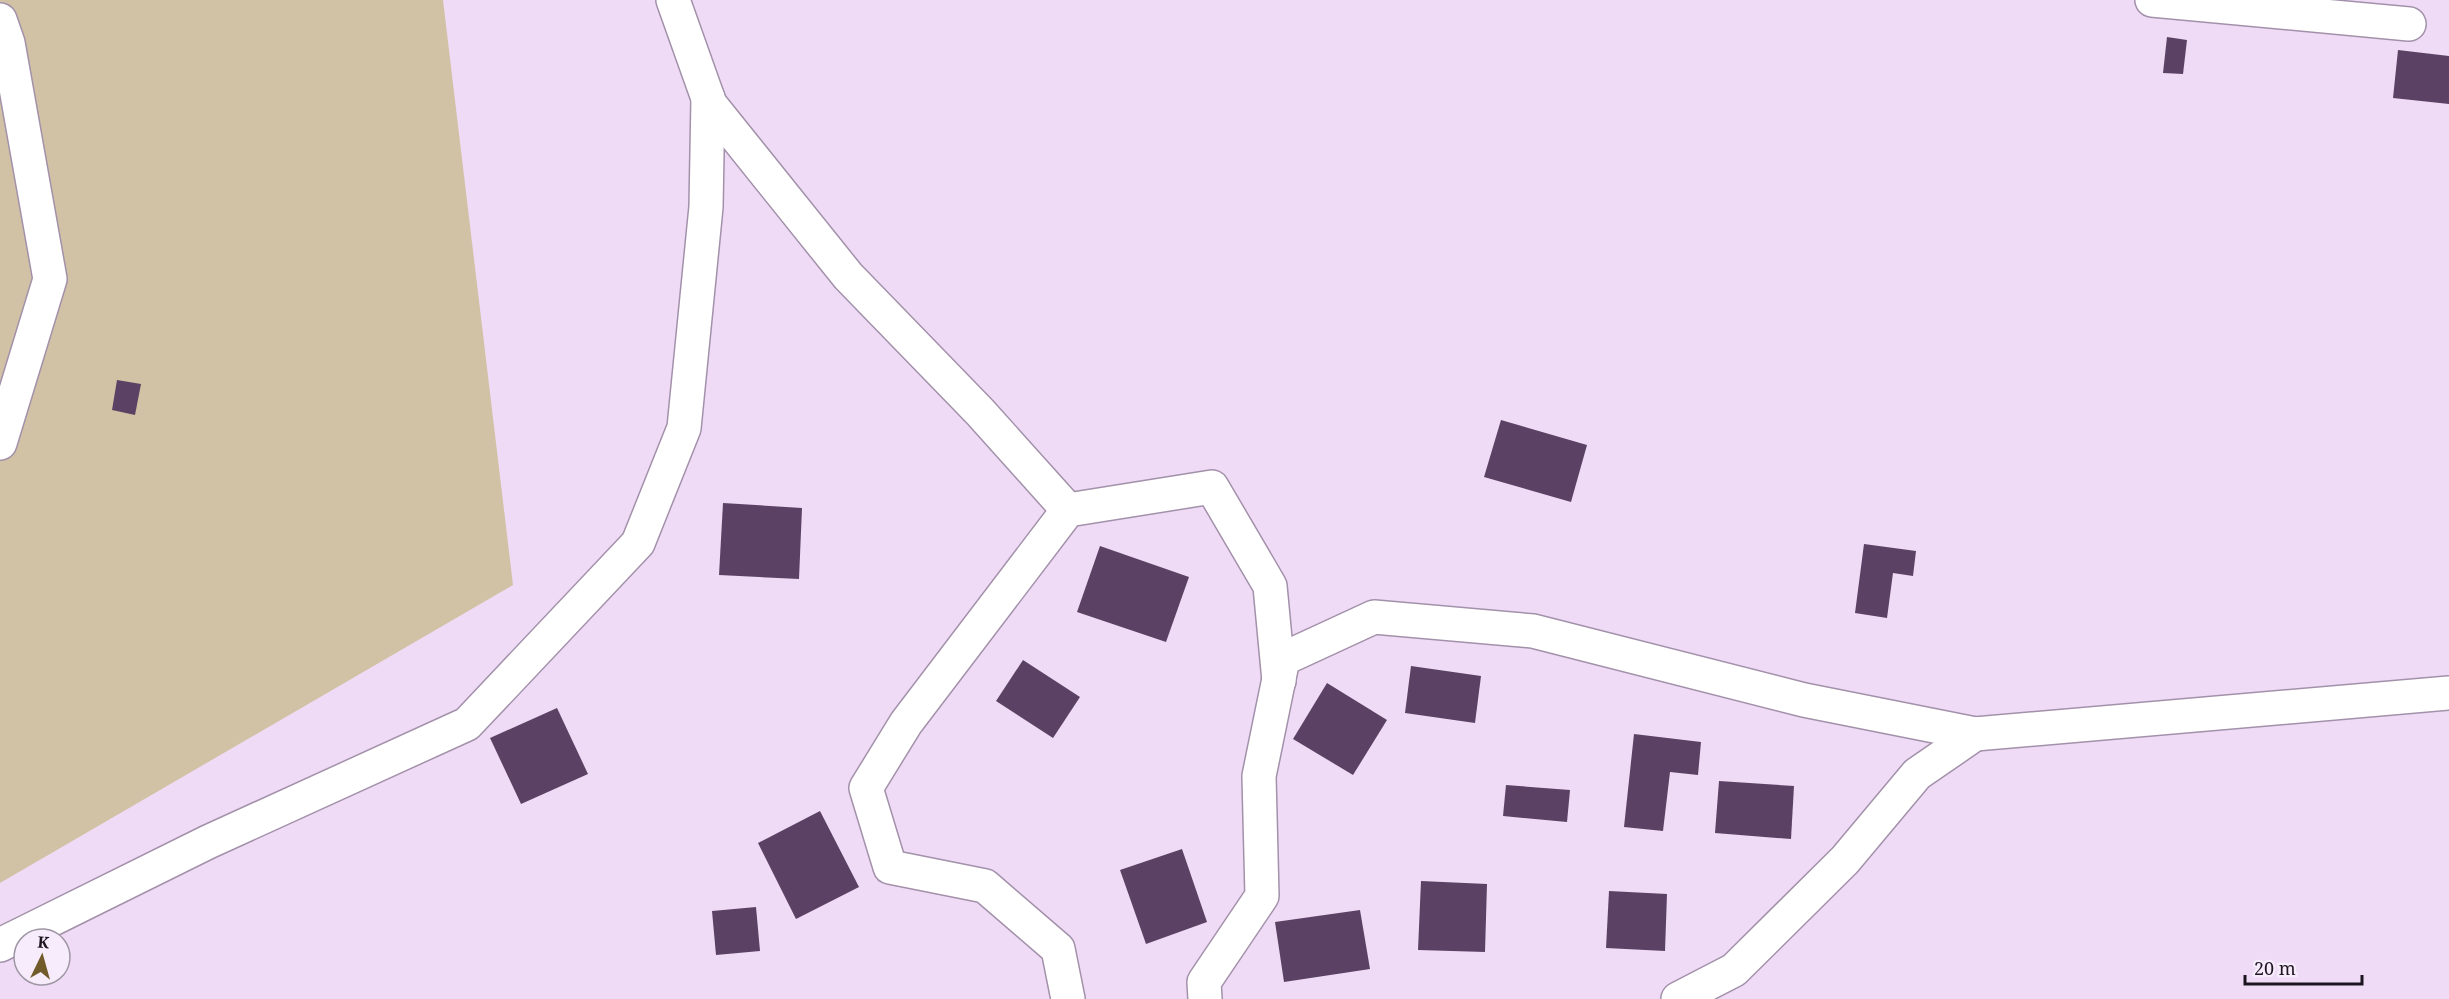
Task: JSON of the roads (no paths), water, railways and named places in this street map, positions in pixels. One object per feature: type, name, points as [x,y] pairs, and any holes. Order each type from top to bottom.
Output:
[{"type":"street","points":[[673,0],[708,98],[848,276],[980,412],[1068,510]]},
{"type":"street","points":[[2152,0],[2409,24]]},
{"type":"street","points":[[0,20],[8,43],[50,279],[0,443]]},
{"type":"street","points":[[0,945],[208,842],[467,724],[638,543],[684,428],[706,207],[708,98]]},
{"type":"street","points":[[1068,999],[1058,949],[985,886],[890,867],[866,788],[906,723],[1068,510],[1212,487],[1270,586],[1279,681]]},
{"type":"street","points":[[1205,999],[1204,982],[1262,896],[1259,777],[1282,659],[1374,617],[1533,631],[1804,700],[1975,734],[2449,693]]},
{"type":"street","points":[[1678,999],[1734,970],[1845,860],[1917,774],[1975,734]]}]
